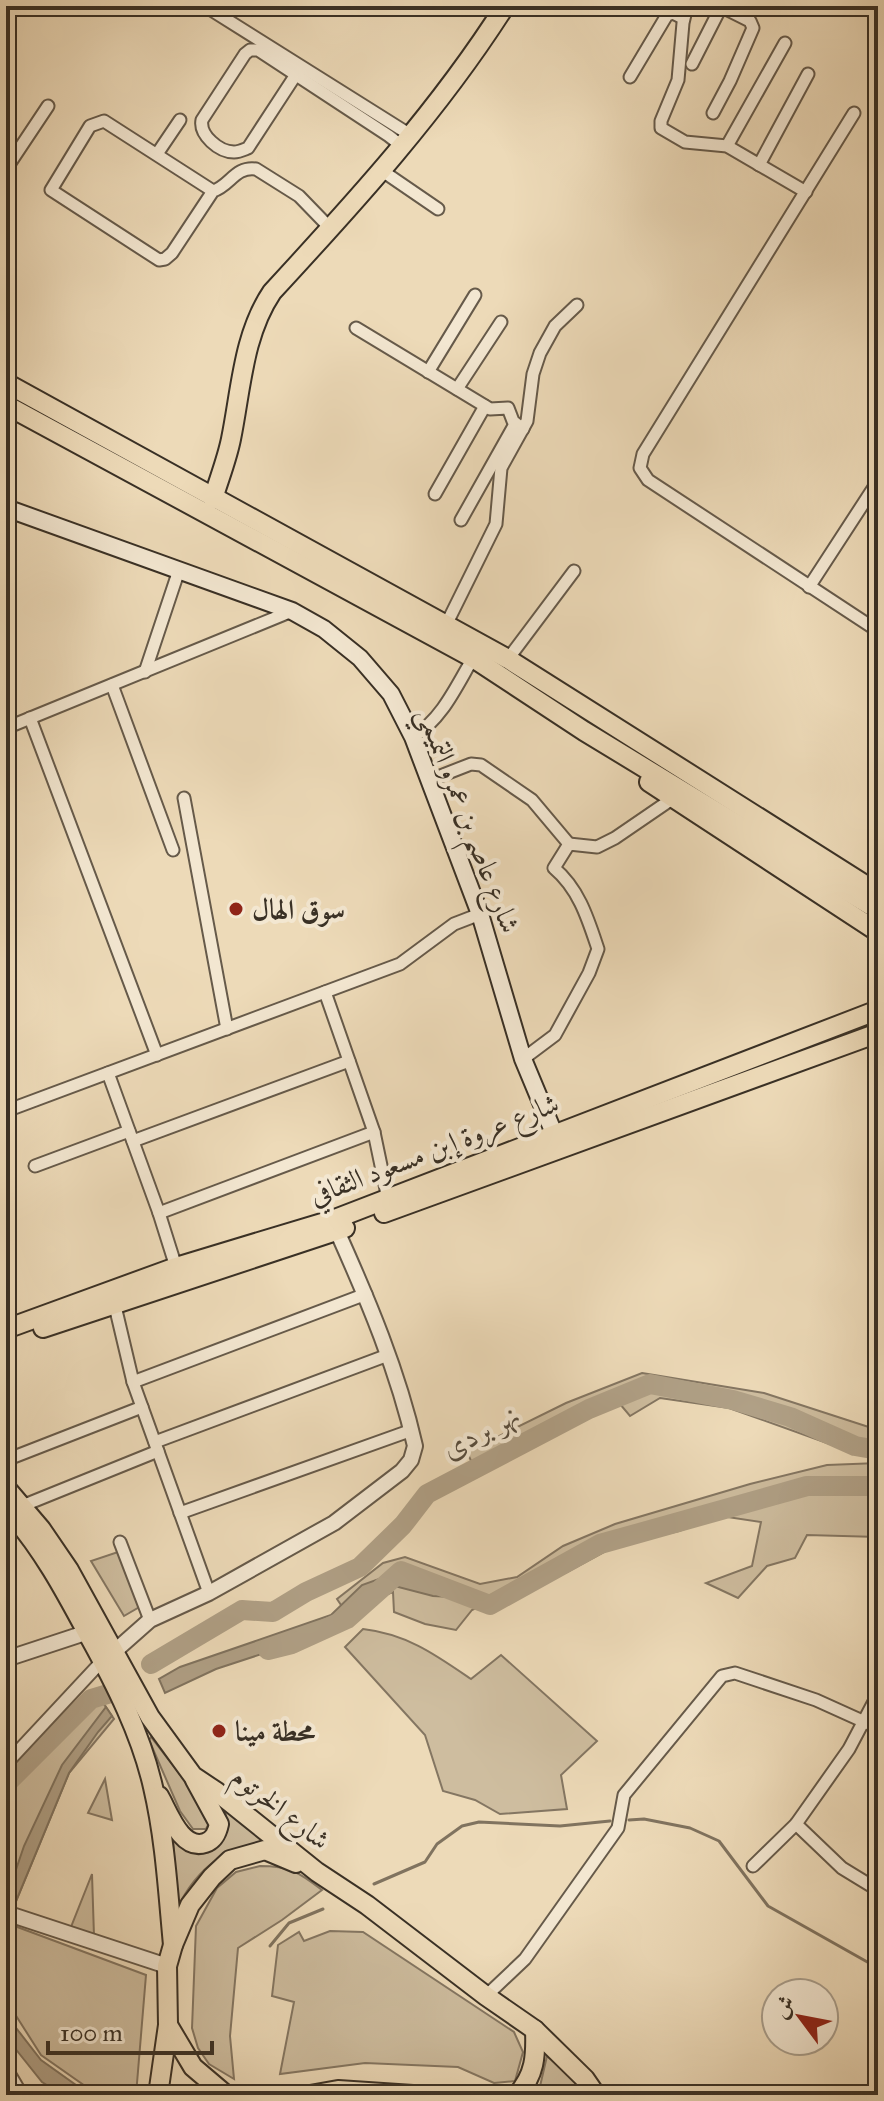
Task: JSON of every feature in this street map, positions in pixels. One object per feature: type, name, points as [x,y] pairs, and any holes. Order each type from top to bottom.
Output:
[{"type":"main road","points":[[213,499],[231,440],[239,386],[261,308],[407,142],[460,74],[505,6]]},
{"type":"main road","points":[[6,383],[508,659],[878,910]]},
{"type":"main road","points":[[6,405],[473,658],[584,731],[672,799],[878,932]]},
{"type":"main road","name":"شارع عاصم بن عمرو التميمي","points":[[6,508],[292,611],[324,629],[360,658],[391,694],[413,737],[480,914],[523,1059],[557,1140]]},
{"type":"main road","points":[[564,696],[659,743],[878,881]]},
{"type":"main road","points":[[584,731],[878,893]]},
{"type":"main road","name":"شارع عروة إبن مسعود الثقافي","points":[[6,1340],[337,1231],[878,1010]]},
{"type":"main road","name":"شارع عروة إبن مسعود الثقافي","points":[[6,1329],[176,1267],[335,1219],[557,1140],[878,1033]]},
{"type":"main road","name":"شارع الخرتوم","points":[[6,1488],[14,1507],[69,1570],[109,1656],[193,1776],[317,1872],[367,1905],[535,2030],[585,2079],[596,2095]]},
{"type":"main road","points":[[14,1507],[88,1632],[109,1656],[153,1787],[173,1945]]},
{"type":"main road","points":[[153,1787],[183,1836],[192,1843],[203,1844],[212,1839],[219,1824],[193,1776]]},
{"type":"main road","points":[[158,2095],[168,2025],[167,1966],[190,1905],[230,1860],[265,1850],[317,1872]]},
{"type":"main road","points":[[168,2025],[193,2067],[226,2095]]},
{"type":"main road","points":[[517,2095],[535,2066],[535,2030]]},
{"type":"main road","points":[[310,2095],[338,2090],[413,2095]]},
{"type":"street","points":[[205,6],[407,142]]},
{"type":"street","points":[[692,64],[720,6],[750,21],[753,28],[713,113]]},
{"type":"street","points":[[630,77],[667,15],[685,12],[678,80],[661,128],[685,142],[727,146],[806,192]]},
{"type":"street","points":[[727,146],[785,43]]},
{"type":"street","points":[[295,76],[248,148],[230,152],[203,135],[200,128],[202,120],[245,54],[258,50],[389,136],[407,142]]},
{"type":"street","points":[[759,165],[808,74]]},
{"type":"street","points":[[6,169],[48,106]]},
{"type":"street","points":[[854,113],[640,461],[640,468],[648,480],[878,631]]},
{"type":"street","points":[[157,154],[180,120]]},
{"type":"street","points":[[213,191],[111,124],[97,122],[90,126],[51,186],[51,190],[159,260],[172,253],[213,191],[220,189],[239,171],[248,168],[256,169],[299,196],[330,228]]},
{"type":"street","points":[[381,170],[438,209]]},
{"type":"street","points":[[428,372],[475,295]]},
{"type":"street","points":[[461,520],[529,414],[533,374],[540,353],[555,326],[577,305]]},
{"type":"street","points":[[457,389],[501,322]]},
{"type":"street","points":[[356,328],[485,406],[494,410],[508,408],[519,426]]},
{"type":"street","points":[[435,494],[485,406]]},
{"type":"street","points":[[446,625],[496,524],[501,468],[519,426]]},
{"type":"street","points":[[809,587],[878,481]]},
{"type":"street","points":[[145,672],[179,570]]},
{"type":"street","points":[[508,659],[574,571]]},
{"type":"street","points":[[6,728],[292,611]]},
{"type":"street","points":[[413,737],[442,709],[473,658]]},
{"type":"street","points":[[112,685],[173,850]]},
{"type":"street","points":[[30,718],[157,1055]]},
{"type":"street","points":[[430,780],[471,764],[481,765],[532,800],[569,844],[597,847],[672,799]]},
{"type":"street","points":[[184,798],[227,1029]]},
{"type":"street","points":[[523,1059],[555,1035],[589,973],[598,949],[577,895],[568,880],[554,868],[569,844]]},
{"type":"street","points":[[6,1111],[400,964],[454,924],[480,914]]},
{"type":"street","points":[[325,992],[374,1132],[388,1199]]},
{"type":"street","points":[[35,1166],[349,1061]]},
{"type":"street","points":[[108,1073],[176,1267]]},
{"type":"street","points":[[159,1213],[374,1132]]},
{"type":"street","points":[[6,1764],[109,1656],[150,1620],[209,1593],[334,1523],[402,1471],[414,1453],[412,1430],[388,1355],[366,1294],[337,1231]]},
{"type":"street","points":[[133,1382],[366,1294]]},
{"type":"street","points":[[115,1306],[133,1382],[209,1593]]},
{"type":"street","points":[[14,1507],[388,1355]]},
{"type":"street","points":[[6,1460],[142,1407]]},
{"type":"street","points":[[180,1513],[412,1430]]},
{"type":"street","points":[[120,1542],[150,1620]]},
{"type":"street","points":[[6,1659],[88,1632]]},
{"type":"street","points":[[486,1996],[525,1959],[618,1828],[624,1795],[722,1676],[735,1673],[816,1700],[878,1728]]},
{"type":"street","points":[[753,1866],[796,1824],[849,1749],[878,1694]]},
{"type":"street","points":[[796,1824],[842,1868],[878,1890]]},
{"type":"street","points":[[12,1915],[167,1966]]},
{"type":"street","points":[[6,2068],[22,2095]]},
{"type":"shaded area","points":[[642,1373],[764,1393],[878,1430],[878,1458],[852,1452],[729,1408],[660,1398],[630,1416],[620,1404],[587,1417],[478,1476],[467,1452],[566,1403]]},
{"type":"shaded area","points":[[878,1463],[878,1537],[807,1535],[795,1558],[767,1566],[738,1598],[706,1583],[752,1566],[761,1522],[721,1516],[679,1531],[615,1546],[567,1572],[499,1596],[472,1610],[456,1630],[425,1624],[394,1612],[393,1592],[345,1611],[337,1599],[383,1563],[405,1557],[480,1584],[517,1577],[563,1546],[615,1524],[827,1465]]},
{"type":"shaded area","points":[[121,1551],[141,1606],[124,1616],[91,1561]]},
{"type":"shaded area","points":[[401,1571],[473,1598],[433,1596],[387,1584],[347,1619],[292,1644],[216,1669],[165,1693],[159,1679],[180,1667],[331,1615],[362,1585]]},
{"type":"shaded area","points":[[363,1629],[407,1641],[471,1679],[501,1655],[597,1741],[561,1775],[567,1809],[500,1814],[475,1800],[443,1791],[425,1735],[345,1647]]},
{"type":"shaded area","points":[[97,1694],[114,1719],[69,1773],[14,1906],[12,1925],[146,1975],[136,2095],[98,2095],[41,2055],[6,2000],[6,1789]]},
{"type":"shaded area","points":[[91,1699],[6,1784],[6,1775],[74,1708]]},
{"type":"shaded area","points":[[106,1707],[112,1716],[69,1773],[14,1906],[6,1958],[6,1899],[24,1846],[62,1765]]},
{"type":"shaded area","points":[[151,1737],[206,1808],[210,1821],[206,1829],[193,1829],[180,1811],[149,1740]]},
{"type":"shaded area","points":[[105,1779],[112,1820],[88,1813]]},
{"type":"shaded area","points":[[225,1810],[275,1847],[243,1848],[216,1860],[194,1882],[177,1909],[173,1837],[219,1843],[228,1829]]},
{"type":"shaded area","points":[[260,1866],[293,1871],[322,1890],[238,1948],[230,2036],[234,2079],[209,2064],[198,2048],[192,2028],[196,1926],[217,1888],[236,1872]]},
{"type":"shaded area","points":[[92,1874],[94,1936],[71,1927]]},
{"type":"shaded area","points":[[330,1931],[363,1932],[514,2032],[523,2052],[515,2081],[494,2083],[458,2067],[365,2063],[280,2074],[294,2002],[272,1996],[278,1945],[299,1932],[304,1941]]},
{"type":"shaded area","points":[[6,1958],[7,2005],[13,2024],[41,2060],[90,2095],[63,2095],[42,2082],[6,2037]]},
{"type":"shaded area","points":[[547,2056],[592,2095],[538,2095]]},
{"type":"waterway","name":"نهر بردى","points":[[151,1664],[242,1610],[273,1612],[306,1592],[360,1567],[403,1525],[427,1494],[589,1409],[650,1384],[733,1400],[790,1417],[855,1446],[878,1450]]},
{"type":"waterway","name":"نهر بردى","points":[[268,1650],[292,1644],[347,1619],[401,1571],[490,1605],[600,1544],[807,1486],[878,1486]]},
{"type":"waterway","name":"نهر بردى","points":[[6,1784],[91,1699],[111,1693]]},
{"type":"waterway","points":[[629,1820],[644,1819],[690,1828],[719,1841],[768,1906],[878,1968]]},
{"type":"waterway","points":[[374,1884],[425,1862],[437,1844],[462,1826],[479,1822],[560,1826],[610,1821]]},
{"type":"waterway","points":[[270,1946],[289,1923],[323,1909]]},
{"type":"place","name":"سوق الهال","points":[[236,909]]},
{"type":"place","name":"محطة مينا","points":[[219,1731]]}]
